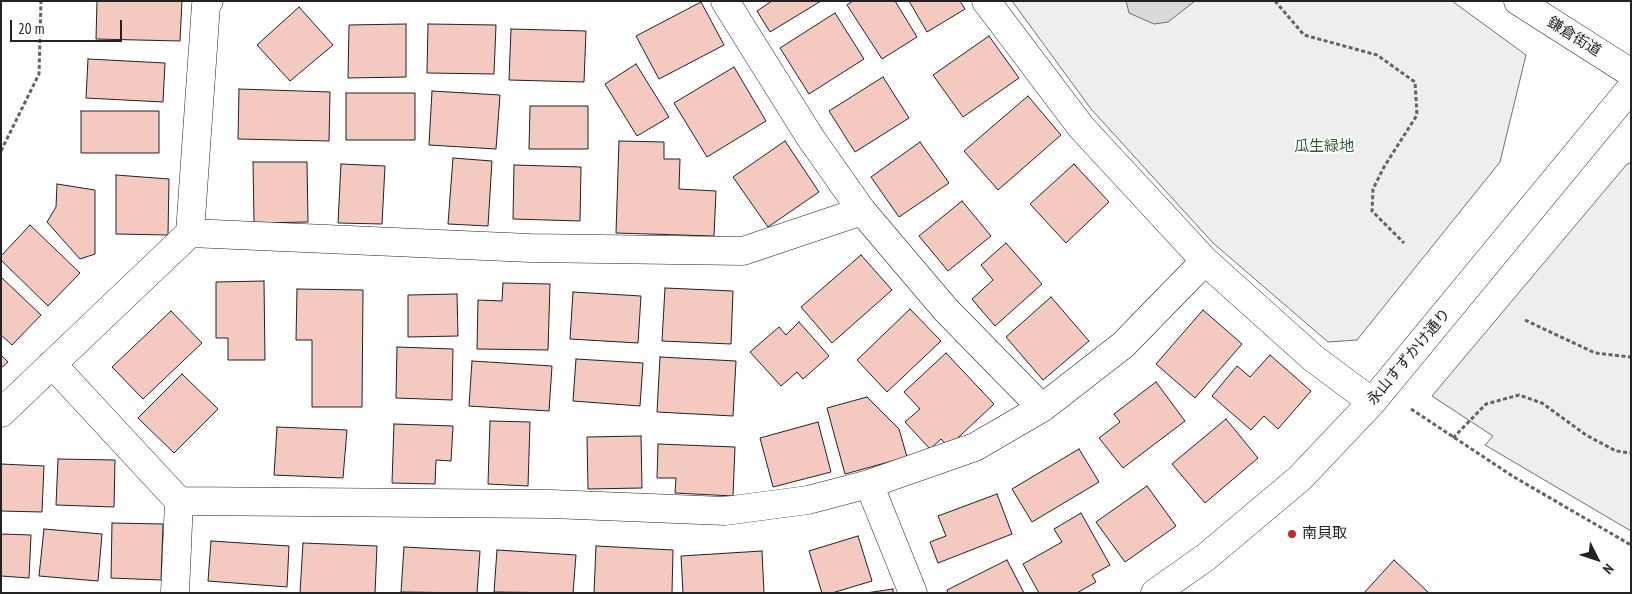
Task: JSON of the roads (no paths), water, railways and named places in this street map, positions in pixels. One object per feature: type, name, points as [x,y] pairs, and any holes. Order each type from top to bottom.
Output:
[{"type":"street","points":[[1,413],[190,233],[206,5],[209,1]]},
{"type":"street","points":[[725,1],[810,137],[862,211],[946,310],[1042,408]]},
{"type":"street","points":[[986,1],[1081,127],[1205,261],[1313,358],[1372,402]]},
{"type":"street","name":"鎌倉街道","points":[[1518,1],[1631,73]]},
{"type":"street","name":"永山すずかけ通り","points":[[1155,593],[1206,557],[1300,478],[1372,402],[1631,88]]},
{"type":"street","points":[[190,233],[530,248],[743,251],[862,211]]},
{"type":"street","points":[[179,501],[551,504],[726,511],[808,500],[869,484],[975,447],[1042,408],[1124,346],[1205,261]]},
{"type":"street","points":[[52,364],[179,501],[175,593]]},
{"type":"street","points":[[869,484],[913,593]]},
{"type":"place","name":"南貝取","points":[[1292,534]]},
{"type":"park label","name":"瓜生緑地","points":[[1324,147]]}]
